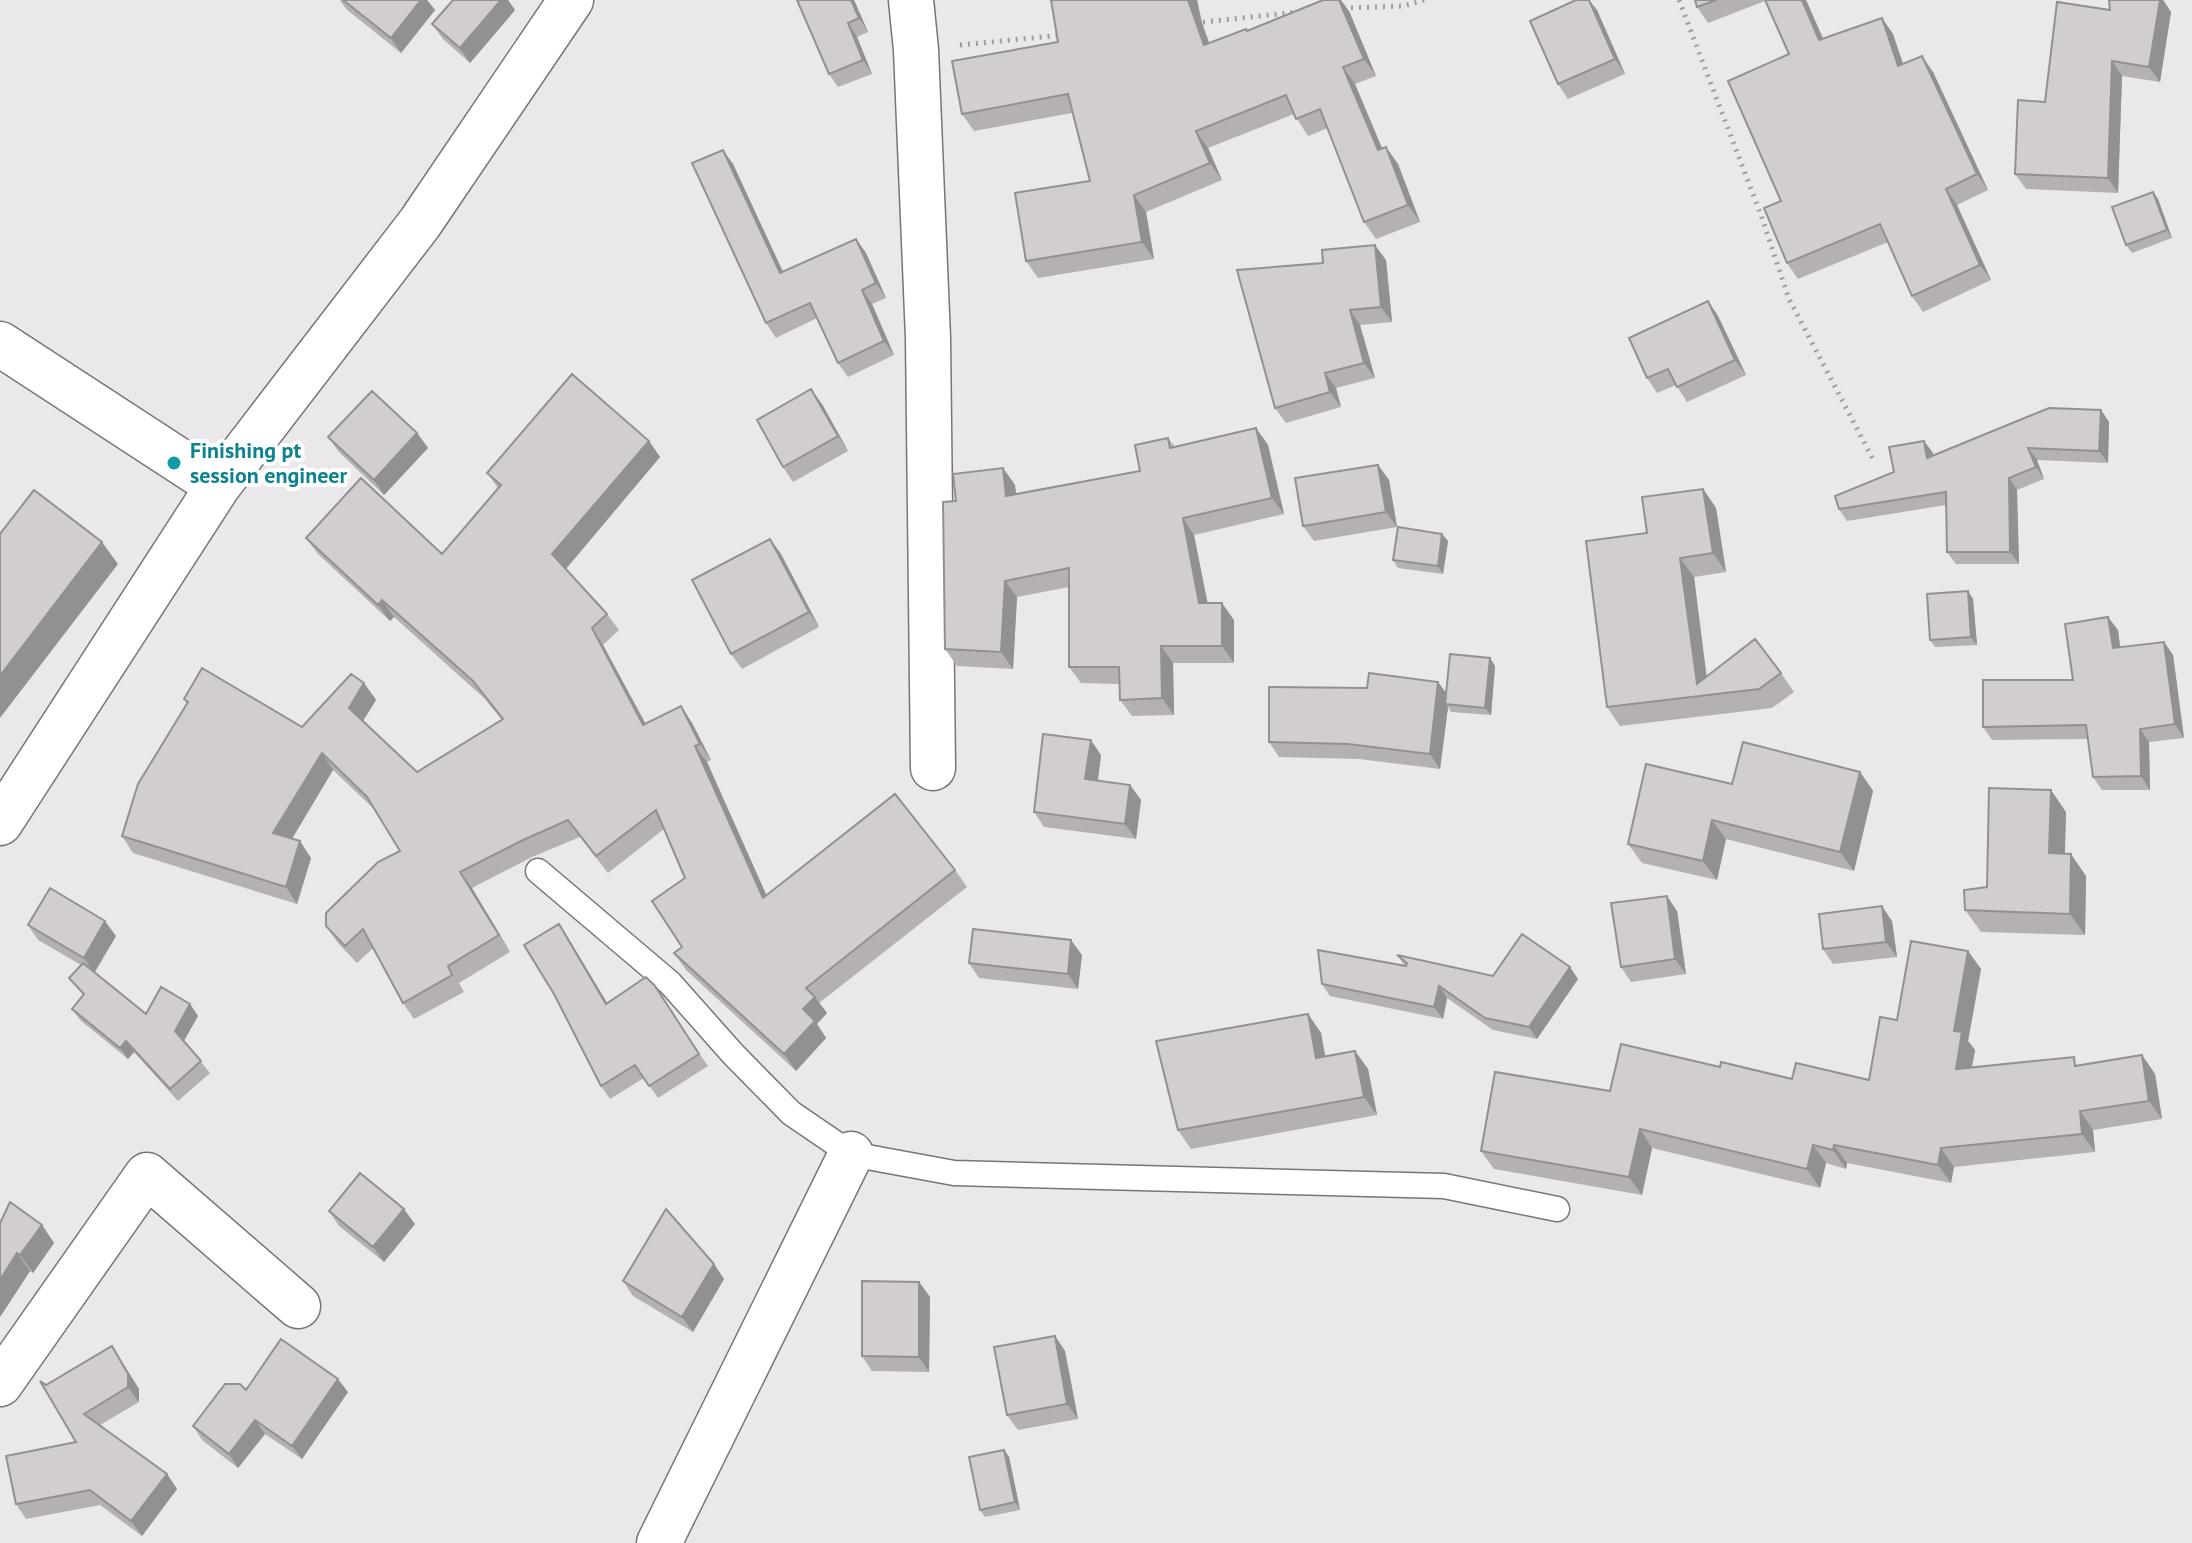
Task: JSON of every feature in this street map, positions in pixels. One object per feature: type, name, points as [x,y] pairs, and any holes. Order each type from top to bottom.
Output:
[{"type":"street","points":[[0,823],[218,486],[420,223],[571,0]]},
{"type":"street","points":[[911,0],[916,50],[928,338],[933,768]]},
{"type":"street","points":[[0,344],[218,486]]},
{"type":"street","points":[[659,1543],[851,1154]]},
{"type":"street","points":[[0,1384],[147,1175],[298,1306]]},
{"type":"lane","points":[[538,871],[670,983],[791,1113],[851,1154],[954,1173],[1444,1186],[1557,1209]]},
{"type":"path","points":[[1342,8],[1404,6],[1424,0]]},
{"type":"path","points":[[1679,0],[1761,215],[1789,299],[1875,463]]},
{"type":"path","points":[[1185,24],[1300,12]]},
{"type":"path","points":[[916,50],[1077,34]]},
{"type":"building","points":[[343,0],[421,0],[391,38]]},
{"type":"building","points":[[453,0],[501,0],[460,48],[432,24]]},
{"type":"building","points":[[797,0],[851,0],[859,18],[848,23],[863,60],[829,74]]},
{"type":"building","points":[[1051,0],[1188,0],[1204,45],[1323,0],[1339,0],[1364,59],[1343,67],[1378,150],[1386,147],[1408,205],[1364,222],[1320,109],[1296,119],[1286,95],[1196,131],[1210,163],[1134,195],[1142,242],[1026,261],[1015,193],[1090,181],[1068,94],[962,114],[952,61],[1058,42]]},
{"type":"building","points":[[1576,0],[1589,0],[1615,59],[1558,84],[1530,21]]},
{"type":"building","points":[[1695,0],[1716,0],[1697,7]]},
{"type":"building","points":[[1765,0],[1802,0],[1819,40],[1882,18],[1898,66],[1922,56],[1977,174],[1946,189],[1980,265],[1912,296],[1880,224],[1787,263],[1764,208],[1781,201],[1728,81],[1789,54]]},
{"type":"building","points":[[2109,0],[2160,0],[2149,67],[2112,61],[2108,178],[2015,174],[2018,100],[2045,102],[2057,2],[2110,10]]},
{"type":"building","points":[[723,150],[780,273],[856,239],[876,283],[862,290],[884,341],[838,363],[810,303],[766,323],[692,163]]},
{"type":"building","points":[[2153,192],[2167,230],[2126,245],[2112,207]]},
{"type":"building","points":[[1375,245],[1381,307],[1350,310],[1364,363],[1325,373],[1330,392],[1275,408],[1237,270],[1323,263],[1322,250]]},
{"type":"building","points":[[1708,301],[1735,360],[1677,387],[1668,369],[1647,378],[1629,338]]},
{"type":"building","points":[[572,374],[649,441],[552,554],[607,614],[592,628],[643,725],[681,706],[700,744],[695,746],[763,898],[895,794],[955,870],[806,988],[815,997],[803,1009],[815,1021],[784,1054],[674,953],[682,947],[652,901],[685,878],[656,810],[596,856],[568,820],[460,872],[499,935],[448,966],[452,975],[403,1003],[363,929],[345,946],[326,926],[326,913],[378,862],[400,851],[367,797],[322,753],[273,833],[300,841],[286,887],[122,836],[138,784],[188,702],[184,699],[202,668],[302,727],[351,674],[364,683],[349,708],[417,772],[503,719],[473,681],[382,600],[378,605],[306,538],[361,478],[442,554],[501,485],[487,473]]},
{"type":"building","points":[[811,389],[838,436],[783,467],[757,420]]},
{"type":"building","points":[[372,391],[417,433],[374,480],[328,437]]},
{"type":"building","points":[[2049,408],[2101,410],[2099,451],[2028,448],[2036,467],[2009,478],[2010,552],[1947,552],[1946,492],[1839,509],[1835,496],[1894,472],[1889,447],[1924,441],[1927,458]]},
{"type":"building","points":[[1256,428],[1272,498],[1183,518],[1199,603],[1222,603],[1222,646],[1161,646],[1162,698],[1120,700],[1119,667],[1069,667],[1069,568],[1005,581],[1001,652],[945,649],[943,502],[956,501],[953,474],[1003,468],[1006,496],[1140,471],[1135,445],[1168,438],[1170,448]]},
{"type":"building","points":[[1378,465],[1386,512],[1303,526],[1295,478]]},
{"type":"building","points":[[1703,489],[1713,553],[1680,558],[1697,684],[1755,639],[1781,673],[1759,689],[1607,707],[1586,541],[1647,533],[1642,497]]},
{"type":"building","points":[[34,490],[102,542],[0,676],[0,534]]},
{"type":"building","points":[[1398,527],[1442,534],[1438,566],[1393,560]]},
{"type":"building","points":[[770,539],[809,612],[731,654],[692,580]]},
{"type":"building","points":[[1968,591],[1971,637],[1930,640],[1927,594]]},
{"type":"building","points":[[2108,617],[2113,648],[2164,642],[2175,724],[2140,729],[2141,776],[2093,777],[2086,725],[1983,727],[1983,680],[2073,680],[2065,624]]},
{"type":"building","points":[[1450,654],[1490,658],[1485,708],[1445,704]]},
{"type":"building","points":[[1369,673],[1438,682],[1430,754],[1348,744],[1269,742],[1269,687],[1367,688]]},
{"type":"building","points":[[1043,734],[1091,740],[1085,779],[1130,785],[1125,824],[1034,812]]},
{"type":"building","points":[[1743,742],[1860,772],[1840,852],[1712,820],[1703,861],[1628,844],[1646,764],[1732,784]]},
{"type":"building","points":[[1989,788],[2051,790],[2049,853],[2071,854],[2070,914],[1965,910],[1964,890],[1987,887]]},
{"type":"building","points":[[50,888],[105,921],[84,958],[28,925]]},
{"type":"building","points":[[1667,896],[1675,959],[1621,967],[1611,903]]},
{"type":"building","points":[[1882,906],[1886,942],[1823,949],[1819,914]]},
{"type":"building","points":[[559,924],[606,1004],[646,977],[699,1054],[649,1086],[635,1065],[601,1086],[554,994],[524,945]]},
{"type":"building","points":[[973,929],[1071,940],[1068,974],[969,963]]},
{"type":"building","points":[[1522,934],[1570,967],[1529,1027],[1485,1018],[1439,986],[1434,1007],[1322,984],[1318,950],[1406,966],[1407,963],[1397,955],[1493,976]]},
{"type":"building","points":[[1911,941],[1968,951],[1954,1031],[1962,1032],[1956,1069],[2074,1057],[2075,1066],[2142,1055],[2149,1101],[2080,1111],[2082,1134],[1941,1148],[1938,1165],[1834,1145],[1833,1150],[1813,1145],[1807,1169],[1640,1129],[1629,1177],[1481,1151],[1495,1072],[1610,1091],[1621,1044],[1720,1067],[1721,1062],[1792,1079],[1796,1063],[1869,1080],[1880,1017],[1897,1020]]},
{"type":"building","points":[[83,963],[146,1014],[161,987],[190,1004],[175,1031],[201,1061],[170,1089],[126,1041],[120,1048],[72,1009],[84,994],[69,978]]},
{"type":"building","points":[[1308,1014],[1316,1058],[1355,1051],[1364,1097],[1178,1130],[1156,1041]]},
{"type":"building","points":[[360,1173],[404,1209],[373,1247],[329,1211]]},
{"type":"building","points":[[10,1202],[42,1225],[20,1255],[17,1253],[0,1280],[0,1223]]},
{"type":"building","points":[[666,1209],[714,1264],[682,1317],[623,1281]]},
{"type":"building","points":[[862,1281],[919,1282],[919,1357],[862,1356]]},
{"type":"building","points":[[1055,1336],[1067,1404],[1007,1415],[994,1347]]},
{"type":"building","points":[[281,1339],[338,1379],[292,1446],[255,1420],[229,1454],[193,1426],[225,1384],[240,1384],[246,1390]]},
{"type":"building","points":[[112,1346],[128,1374],[128,1387],[84,1414],[167,1474],[131,1521],[90,1490],[16,1504],[6,1456],[76,1442],[40,1381],[46,1385]]},
{"type":"building","points":[[1004,1450],[1015,1502],[980,1510],[969,1457]]},
{"type":"place","name":"Finishing pt session engineer","points":[[174,463]]}]
